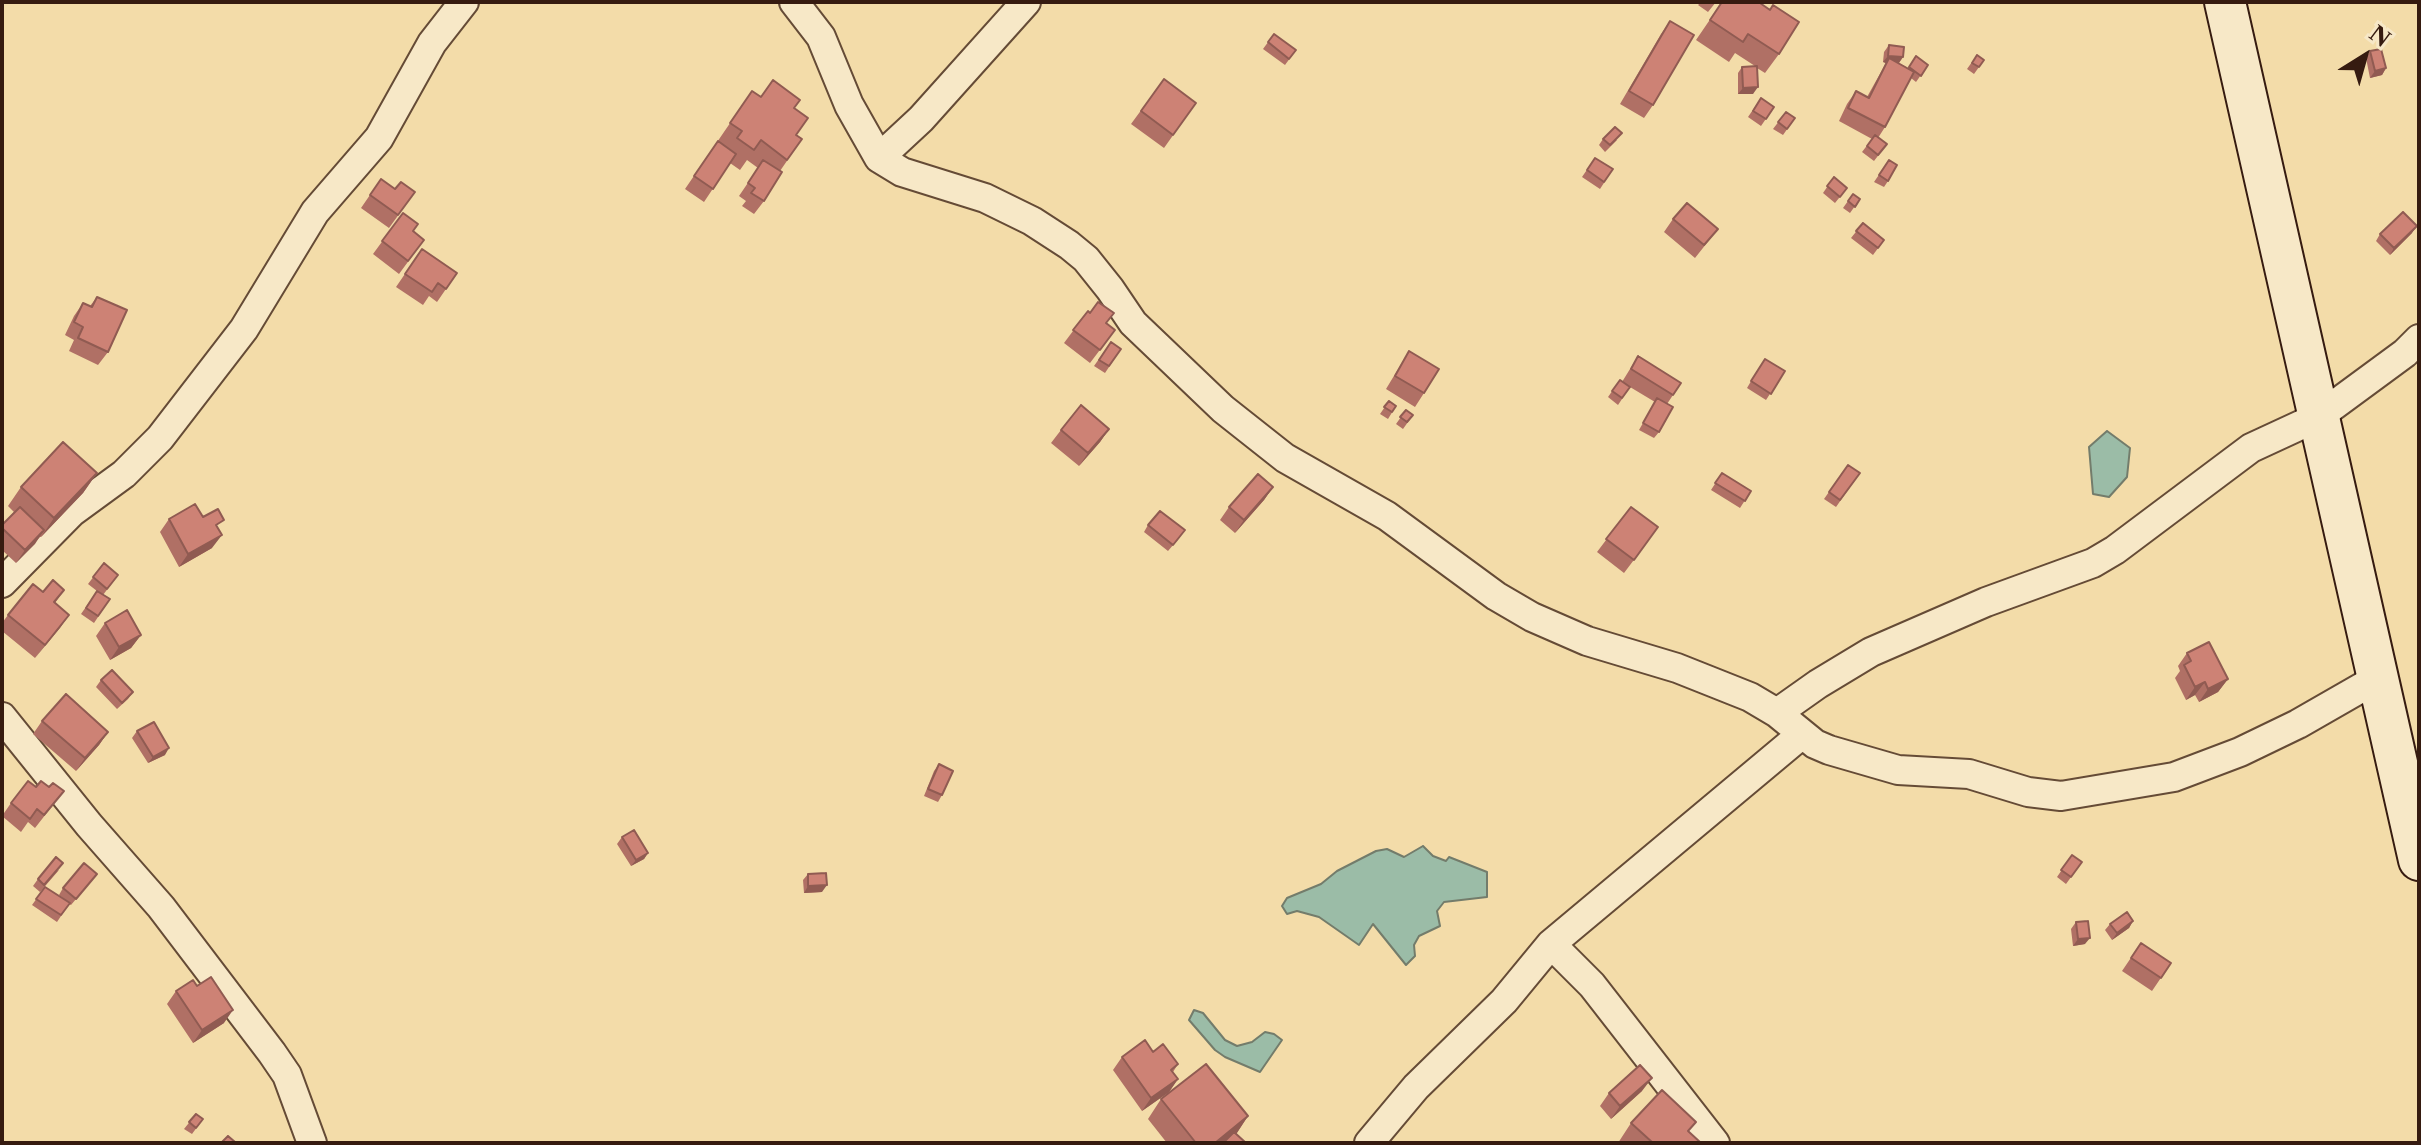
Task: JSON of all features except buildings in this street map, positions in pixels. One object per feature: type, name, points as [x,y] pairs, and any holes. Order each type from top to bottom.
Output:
[{"type":"street","points":[[2,583],[72,512],[124,474],[160,438],[244,329],[315,212],[379,138],[432,43],[464,2]]},
{"type":"street","points":[[794,2],[821,37],[849,105],[879,158],[902,172],[985,198],[1032,221],[1069,245],[1086,259],[1133,323],[1223,409],[1285,458],[1387,516],[1429,550],[1532,617],[1587,641],[1677,668],[1750,697],[1777,713],[1801,735],[1829,750],[1898,770],[1969,774],[2028,792],[2061,796],[2174,777],[2264,741],[2380,677]]},
{"type":"street","points":[[879,158],[921,119],[1026,2]]},
{"type":"street","points":[[2225,2],[2419,860]]},
{"type":"street","points":[[1777,713],[1818,684],[1884,646],[1986,602],[2093,563],[2115,550],[2251,448],[2318,417],[2405,353],[2419,339]]},
{"type":"street","points":[[2,717],[89,825],[161,907],[272,1053],[287,1075],[312,1143]]},
{"type":"street","points":[[1369,1143],[1416,1087],[1504,1001],[1551,944],[1801,735]]},
{"type":"street","points":[[1551,944],[1592,985],[1715,1143]]},
{"type":"shaded area","points":[[2107,431],[2130,448],[2127,477],[2109,497],[2093,494],[2089,447]]},
{"type":"shaded area","points":[[1423,846],[1433,856],[1446,861],[1449,857],[1487,872],[1487,897],[1444,902],[1437,911],[1440,926],[1419,936],[1414,945],[1415,956],[1406,965],[1373,924],[1359,945],[1319,917],[1297,911],[1287,914],[1282,906],[1287,898],[1321,884],[1337,871],[1376,851],[1387,849],[1404,857]]},
{"type":"shaded area","points":[[1194,1010],[1203,1013],[1225,1040],[1237,1046],[1252,1042],[1265,1032],[1282,1040],[1260,1072],[1215,1050],[1189,1020]]}]
